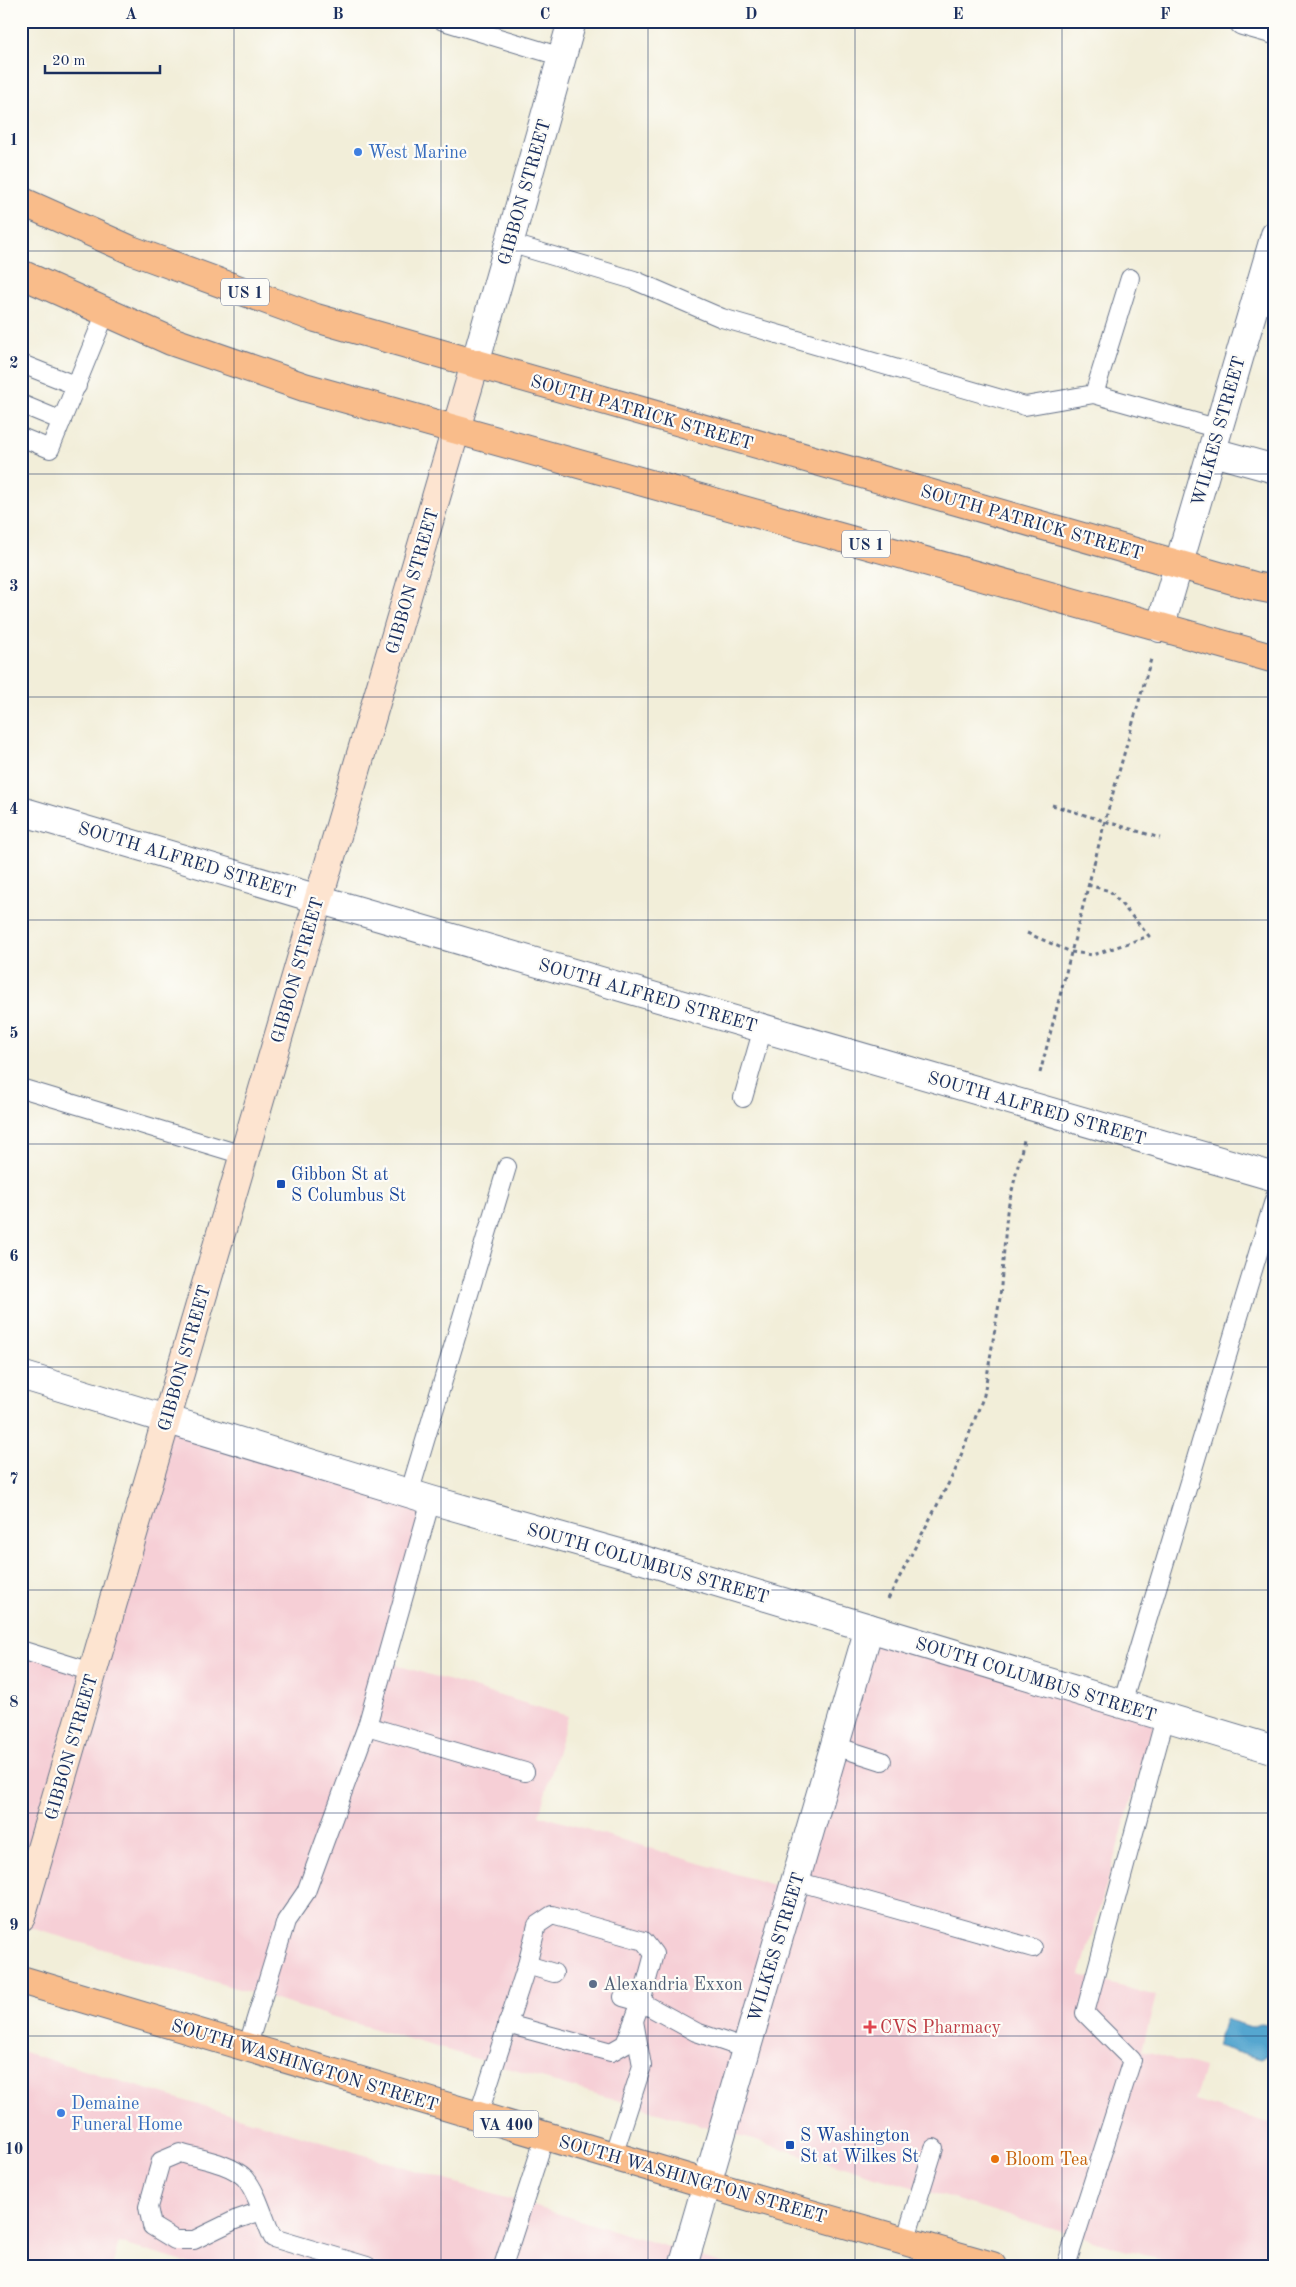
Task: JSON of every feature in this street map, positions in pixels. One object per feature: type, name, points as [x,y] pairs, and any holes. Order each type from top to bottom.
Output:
[{"type":"main road","name":"SOUTH PATRICK STREET","points":[[21,201],[131,250],[316,318],[1275,590]]},
{"type":"main road","name":"US 1","points":[[21,274],[171,341],[304,387],[1275,659]]},
{"type":"main road","name":"GIBBON STREET","points":[[21,1918],[475,364]]},
{"type":"main road","name":"SOUTH WASHINGTON STREET","points":[[21,1980],[707,2184],[992,2266]]},
{"type":"street","name":"GIBBON STREET","points":[[475,364],[572,21]]},
{"type":"street","points":[[1243,21],[1275,30]]},
{"type":"street","name":"WILKES STREET","points":[[1160,628],[1275,235]]},
{"type":"street","points":[[1216,440],[1275,469]]},
{"type":"street","name":"SOUTH ALFRED STREET","points":[[21,811],[318,900],[1275,1177]]},
{"type":"street","name":"SOUTH COLUMBUS STREET","points":[[21,1375],[420,1497],[630,1556],[1275,1750]]},
{"type":"street","name":"WILKES STREET","points":[[684,2266],[869,1628]]},
{"type":"lane","points":[[443,21],[562,57]]},
{"type":"lane","points":[[509,243],[634,280],[722,318],[1025,406],[1094,394],[1216,440]]},
{"type":"lane","points":[[1094,394],[1130,278]]},
{"type":"lane","points":[[21,437],[50,449],[106,312]]},
{"type":"lane","points":[[22,364],[77,386]]},
{"type":"lane","points":[[21,404],[62,420]]},
{"type":"lane","points":[[743,1098],[763,1028]]},
{"type":"lane","points":[[21,1088],[243,1156]]},
{"type":"lane","points":[[247,2048],[286,1921],[306,1892],[367,1726],[420,1497],[507,1167]]},
{"type":"lane","points":[[1122,1704],[1275,1197]]},
{"type":"lane","points":[[21,1650],[92,1672]]},
{"type":"lane","points":[[1066,2266],[1132,2060],[1085,2013],[1166,1718]]},
{"type":"lane","points":[[367,1726],[525,1772]]},
{"type":"lane","points":[[835,1746],[882,1761]]},
{"type":"lane","points":[[796,1881],[1033,1948]]},
{"type":"lane","points":[[478,2116],[507,2024],[527,1965],[537,1925],[552,1915],[644,1940],[654,1954],[634,2021],[625,2044],[611,2052],[507,2024]]},
{"type":"lane","points":[[527,1965],[554,1973]]},
{"type":"lane","points":[[623,1997],[640,2002],[696,2032],[746,2049]]},
{"type":"lane","points":[[613,2156],[642,2066],[634,2021]]},
{"type":"lane","points":[[503,2266],[545,2136]]},
{"type":"lane","points":[[905,2241],[934,2148]]},
{"type":"lane","points":[[261,2211],[235,2220],[194,2240],[175,2240],[152,2226],[148,2207],[161,2161],[180,2153],[224,2166],[244,2178],[261,2211],[273,2238],[367,2266]]},
{"type":"path","points":[[1268,409],[1275,410]]},
{"type":"path","points":[[869,1628],[893,1591],[919,1536],[955,1471],[984,1395],[1000,1298],[1007,1212],[1088,885],[1160,628]]},
{"type":"path","points":[[1052,805],[1160,838]]},
{"type":"path","points":[[1027,933],[1071,952],[1093,955],[1149,936],[1110,891],[1088,885]]},
{"type":"shaded area","points":[[172,1417],[439,1497],[390,1663],[568,1716],[539,1815],[796,1892],[874,1627],[1157,1712],[1080,1975],[1156,1996],[1142,2050],[1204,2068],[1194,2101],[1275,2125],[1275,2266],[1181,2266],[21,1925],[21,1642],[99,1665]]},
{"type":"shaded area","points":[[21,2051],[731,2266],[197,2266],[119,2243],[112,2266],[21,2266]]},
{"type":"water","points":[[1225,2019],[1251,2027],[1262,2024],[1273,2029],[1275,2037],[1270,2054],[1260,2059],[1217,2046]]},
{"type":"place","name":"West Marine","points":[[358,152]]},
{"type":"place","name":"Gibbon St at S Columbus St","points":[[281,1184]]},
{"type":"place","name":"Alexandria Exxon","points":[[593,1984]]},
{"type":"place","name":"CVS Pharmacy","points":[[870,2027]]},
{"type":"place","name":"Demaine Funeral Home","points":[[61,2113]]},
{"type":"place","name":"S Washington St at Wilkes St","points":[[790,2145]]},
{"type":"place","name":"Bloom Tea","points":[[995,2159]]}]
